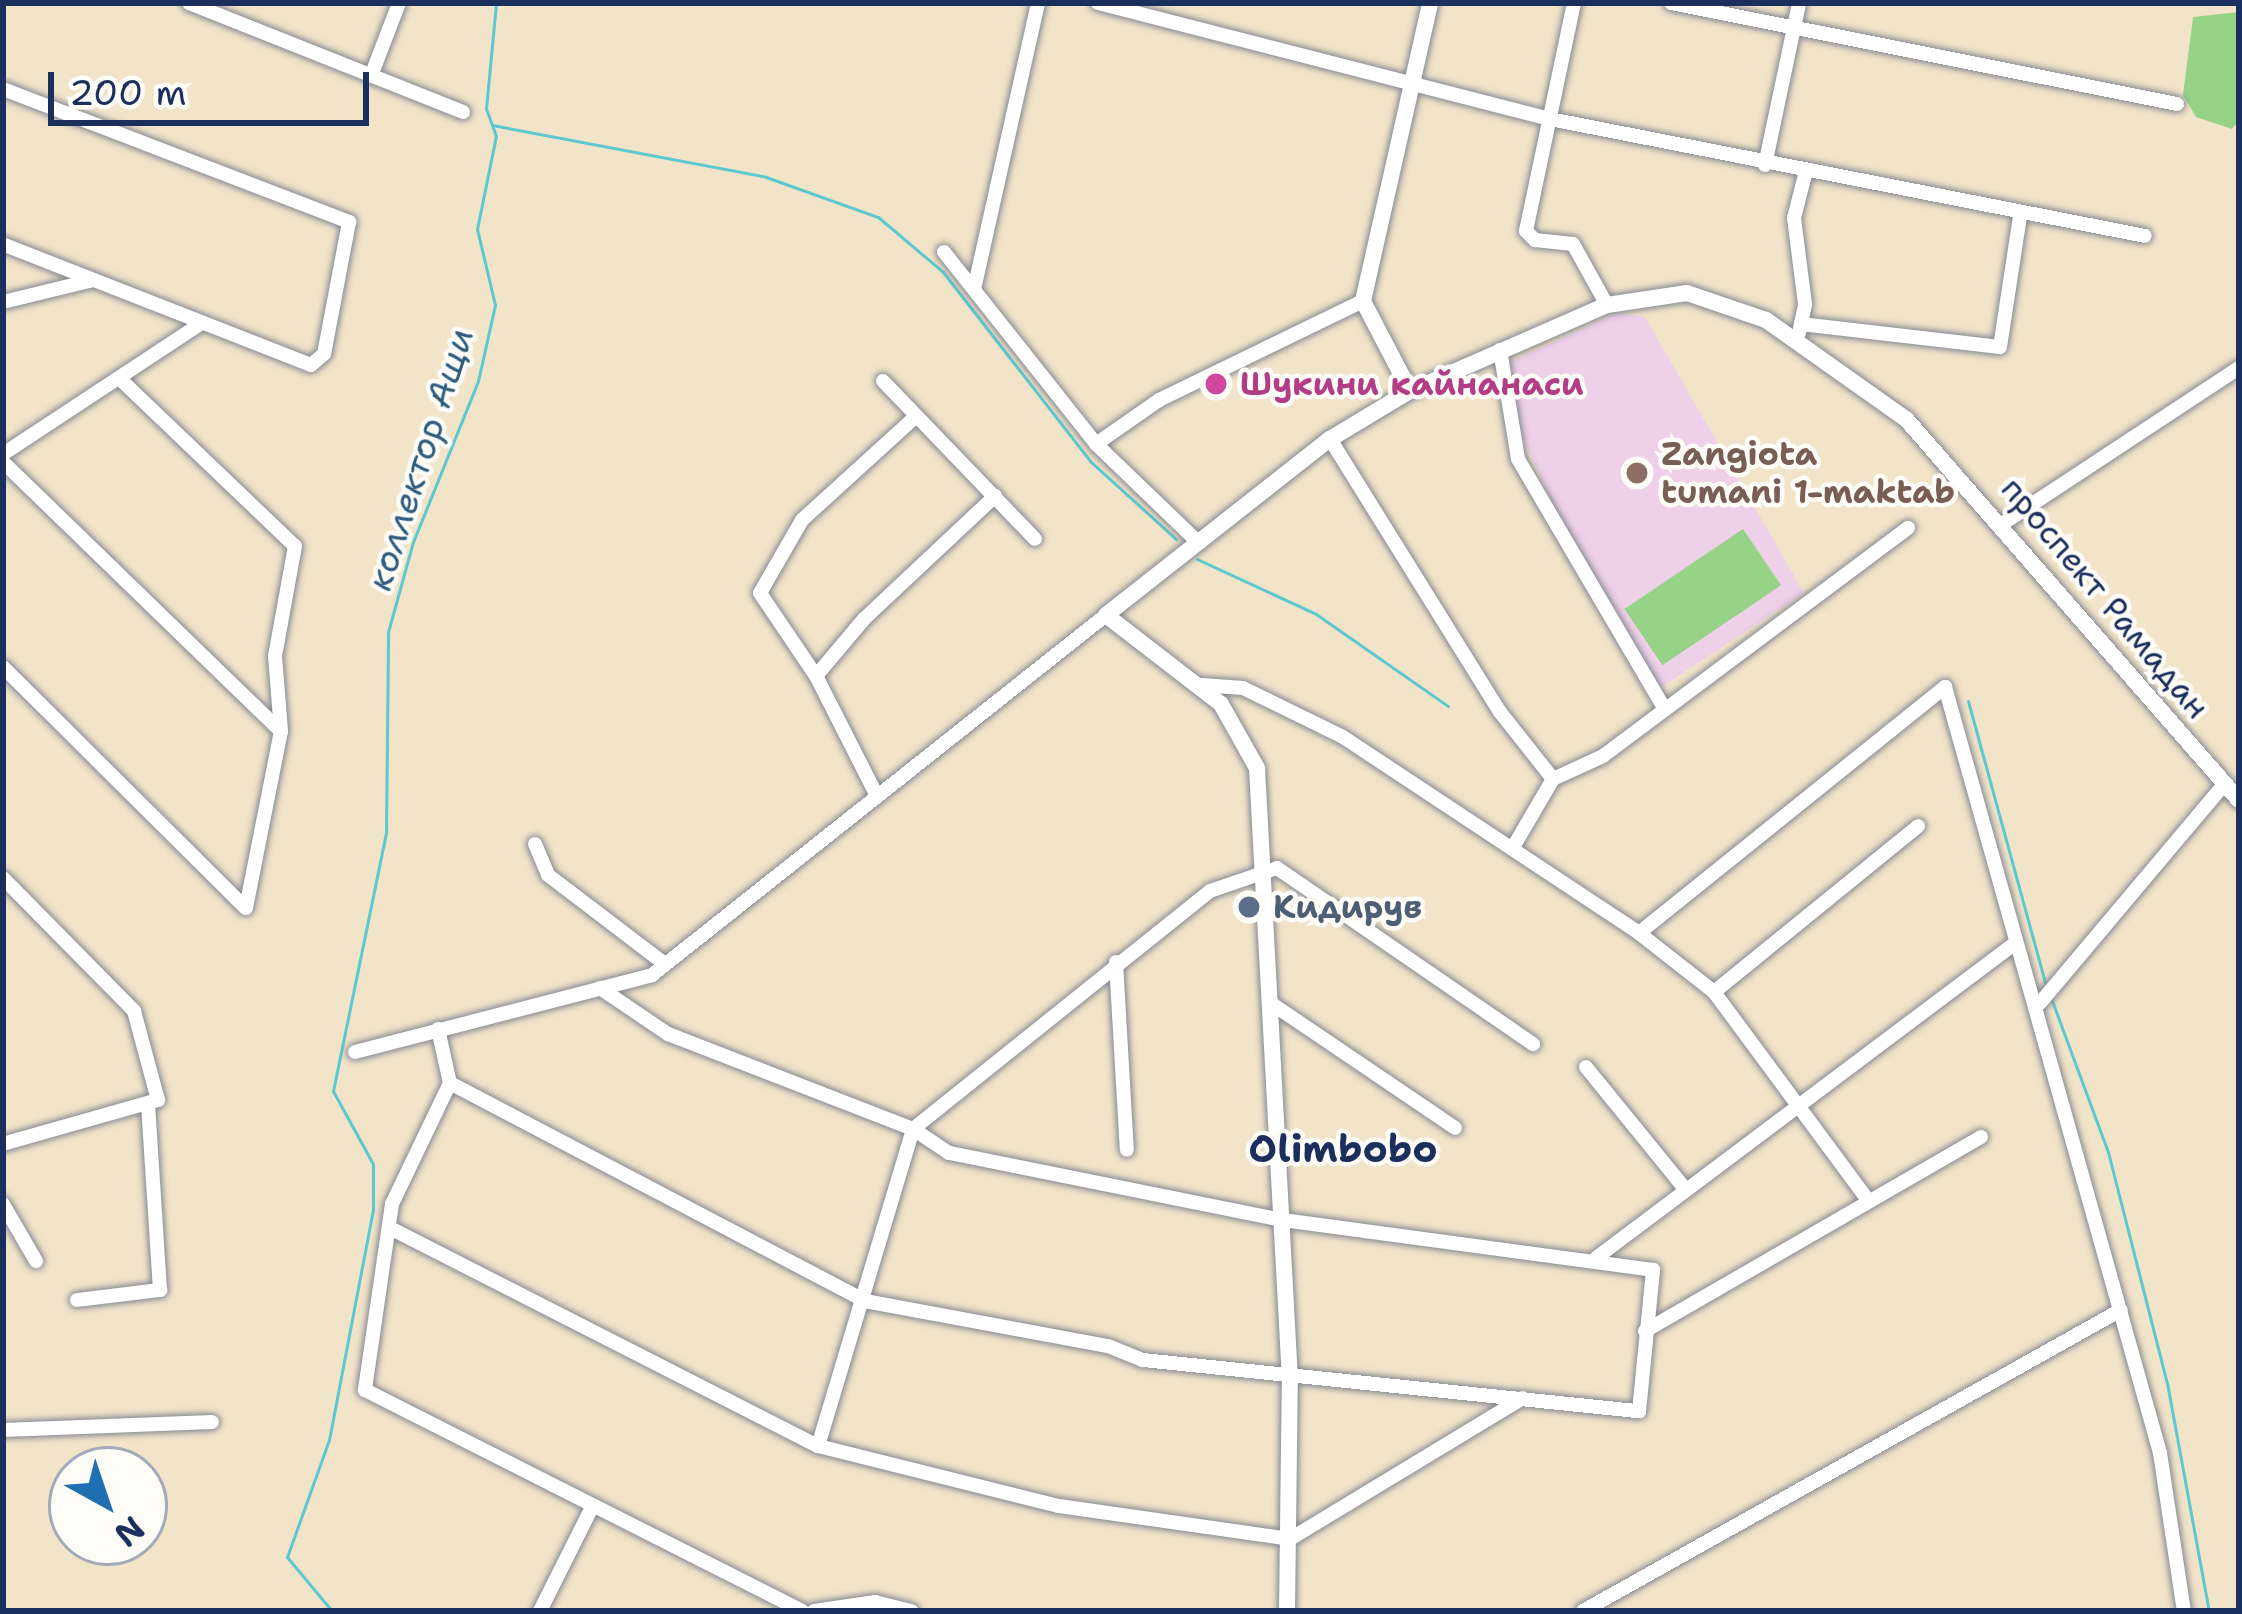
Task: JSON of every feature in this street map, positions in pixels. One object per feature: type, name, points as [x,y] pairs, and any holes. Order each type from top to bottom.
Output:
[{"type":"main road","points":[[1410,391],[1363,301],[1430,3]]},
{"type":"main road","name":"проспект Рамадан","points":[[1106,615],[1330,439],[1410,391],[1607,305],[1687,293],[1799,331],[1906,419],[2239,800]]},
{"type":"main road","points":[[1106,615],[1202,685],[1238,726],[1257,768],[1290,1380],[1287,1611]]},
{"type":"street","points":[[189,3],[463,112]]},
{"type":"street","points":[[371,76],[399,3]]},
{"type":"street","points":[[975,285],[1038,3]]},
{"type":"street","points":[[1098,3],[1550,119],[1805,175],[2145,236]]},
{"type":"street","points":[[1574,3],[1526,231],[1534,240],[1573,244],[1607,305]]},
{"type":"street","points":[[1671,3],[2177,104]]},
{"type":"street","points":[[1765,165],[1799,3]]},
{"type":"street","points":[[3,89],[349,222],[324,354],[311,365],[3,244]]},
{"type":"street","points":[[1805,175],[1795,218],[1799,331],[2000,347],[2020,216]]},
{"type":"street","points":[[944,252],[975,285],[1096,444],[1198,543]]},
{"type":"street","points":[[3,302],[93,280]]},
{"type":"street","points":[[1096,444],[1159,400],[1363,301]]},
{"type":"street","points":[[202,323],[3,458],[280,731]]},
{"type":"street","points":[[1500,350],[1518,459],[1664,708]]},
{"type":"street","points":[[2002,524],[2239,368]]},
{"type":"street","points":[[3,667],[246,908],[280,731],[275,656],[296,546],[120,379]]},
{"type":"street","points":[[883,381],[914,418],[948,441],[1035,539]]},
{"type":"street","points":[[877,796],[816,676],[760,593],[802,520],[914,418]]},
{"type":"street","points":[[1330,439],[1500,712],[1553,779]]},
{"type":"street","points":[[816,676],[864,619],[995,496]]},
{"type":"street","points":[[1515,844],[1553,779],[1603,755],[1908,528]]},
{"type":"street","points":[[356,1052],[600,988],[665,964],[1106,615]]},
{"type":"street","points":[[1202,685],[1244,688],[1343,736],[1515,844],[1639,933],[1714,992],[1868,1200]]},
{"type":"street","points":[[1639,933],[1945,687],[2014,944],[2043,1000],[2160,1453],[2184,1611]]},
{"type":"street","points":[[2043,1000],[2225,783]]},
{"type":"street","points":[[1714,992],[1918,826]]},
{"type":"street","points":[[535,844],[548,875],[665,964]]},
{"type":"street","points":[[818,1446],[913,1129],[1210,891],[1264,868],[1277,868],[1533,1044]]},
{"type":"street","points":[[3,878],[134,1011],[158,1100],[3,1144]]},
{"type":"street","points":[[1596,1258],[2014,944]]},
{"type":"street","points":[[1116,962],[1126,1150]]},
{"type":"street","points":[[450,1083],[865,1301],[1143,1360],[1290,1380],[1639,1411],[1653,1270],[1596,1258],[1282,1220],[949,1153],[913,1129],[668,1034],[600,988]]},
{"type":"street","points":[[1272,1004],[1455,1128]]},
{"type":"street","points":[[438,1029],[450,1083],[392,1204],[365,1390],[591,1509],[802,1611]]},
{"type":"street","points":[[1586,1067],[1684,1189]]},
{"type":"street","points":[[77,1300],[160,1290],[148,1102]]},
{"type":"street","points":[[1646,1330],[1982,1137]]},
{"type":"street","points":[[3,1204],[36,1262]]},
{"type":"street","points":[[390,1228],[818,1446],[1059,1506],[1290,1539],[1523,1398]]},
{"type":"street","points":[[1583,1611],[2121,1310]]},
{"type":"street","points":[[3,1430],[212,1422]]},
{"type":"street","points":[[540,1611],[591,1509]]},
{"type":"street","points":[[814,1611],[875,1602],[912,1611]]},
{"type":"shaded area","name":"Zangiota tumani 1-maktab","points":[[1617,313],[1645,317],[1804,593],[1657,690],[1557,514],[1520,431],[1510,362]]},
{"type":"green space","points":[[2239,12],[2239,120],[2232,129],[2196,117],[2183,95],[2193,17]]},
{"type":"green space","points":[[1743,529],[1781,585],[1662,665],[1624,609]]},
{"type":"waterway","name":"коллектор Ащи","points":[[332,1611],[287,1557],[329,1440],[373,1209],[373,1164],[333,1091],[386,833],[388,632],[413,542],[478,381],[495,305],[477,229],[496,136],[486,109],[496,3]]},
{"type":"waterway","points":[[492,125],[766,177],[878,217],[943,272],[1091,462],[1176,539]]},
{"type":"waterway","points":[[1197,559],[1316,614],[1448,706]]},
{"type":"waterway","points":[[1968,701],[2047,990]]},
{"type":"waterway","points":[[2051,998],[2108,1152],[2167,1383],[2209,1611]]},
{"type":"place","name":"Шукини кайнанаси","points":[[1216,384]]},
{"type":"place","name":"Zangiota tumani 1-maktab","points":[[1637,473]]},
{"type":"place","name":"Кидирув","points":[[1249,907]]},
{"type":"district","name":"Olimbobo","points":[[1343,1148]]}]
